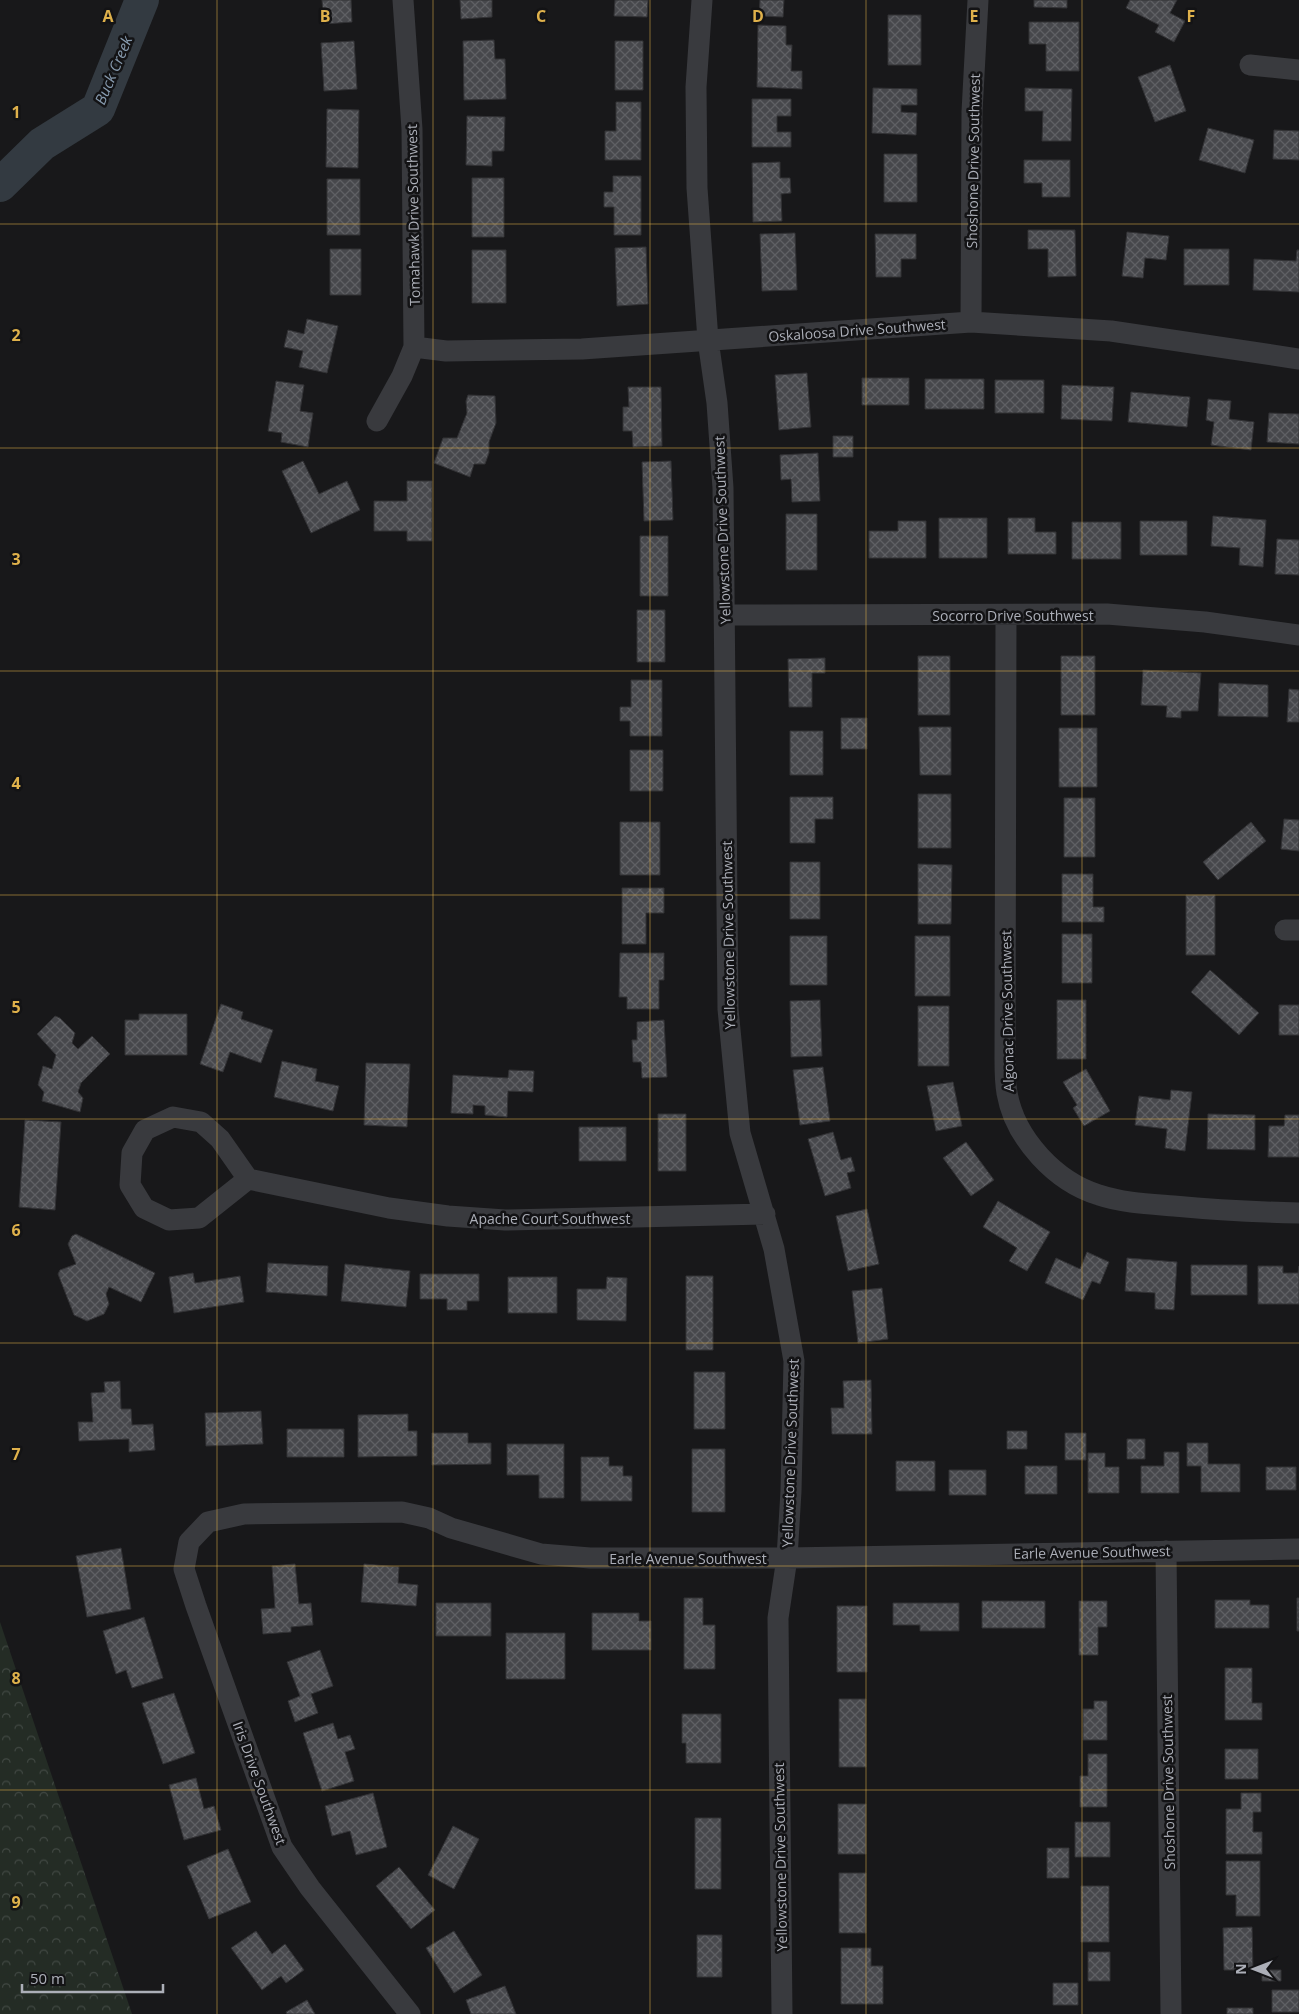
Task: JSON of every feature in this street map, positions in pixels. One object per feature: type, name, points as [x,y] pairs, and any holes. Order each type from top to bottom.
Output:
[{"type":"street","name":"Tomahawk Drive Southwest","points":[[377,421],[402,376],[414,346],[412,129],[403,0]]},
{"type":"street","name":"Yellowstone Drive Southwest","points":[[702,0],[696,87],[696,160],[708,340],[717,403],[722,472],[728,1009],[740,1133],[774,1248],[794,1361],[791,1490],[787,1558],[778,1618],[782,2014]]},
{"type":"street","name":"Shoshone Drive Southwest","points":[[971,322],[972,112],[978,0]]},
{"type":"street","points":[[1250,64],[1299,70]]},
{"type":"street","name":"Oskaloosa Drive Southwest","points":[[414,346],[446,351],[572,350],[971,322],[1111,331],[1299,359]]},
{"type":"street","name":"Socorro Drive Southwest","points":[[725,615],[1139,616],[1205,622],[1299,635]]},
{"type":"street","name":"Algonac Drive Southwest","points":[[1006,615],[1005,1059],[1007,1094],[1016,1120],[1033,1148],[1052,1168],[1074,1184],[1100,1195],[1136,1202],[1220,1211],[1299,1213]]},
{"type":"street","points":[[173,1117],[200,1122],[220,1139],[248,1180],[199,1218],[169,1220],[144,1208],[130,1185],[132,1153],[145,1130],[173,1117]]},
{"type":"street","name":"Apache Court Southwest","points":[[248,1180],[389,1208],[448,1216],[505,1220],[765,1214]]},
{"type":"street","name":"Earle Avenue Southwest","points":[[196,1606],[184,1569],[189,1542],[208,1522],[244,1514],[402,1512],[429,1518],[451,1528],[541,1554],[590,1558],[787,1558],[1299,1549]]},
{"type":"street","name":"Shoshone Drive Southwest","points":[[1166,1551],[1171,2014]]},
{"type":"street","name":"Iris Drive Southwest","points":[[196,1606],[282,1847],[310,1888],[410,2014]]},
{"type":"green space","points":[[0,1622],[132,2014],[0,2014]]},
{"type":"building","points":[[322,0],[351,0],[352,22],[324,24]]},
{"type":"building","points":[[460,0],[492,0],[492,17],[461,19]]},
{"type":"building","points":[[615,0],[648,0],[647,17],[614,16]]},
{"type":"building","points":[[760,0],[784,0],[783,17],[759,16]]},
{"type":"building","points":[[1034,0],[1067,0],[1067,8],[1034,7]]},
{"type":"building","points":[[1130,0],[1177,0],[1170,13],[1185,21],[1174,42],[1155,32],[1159,25],[1126,8]]},
{"type":"building","points":[[888,15],[921,15],[921,65],[888,65]]},
{"type":"building","points":[[1029,22],[1079,22],[1079,71],[1046,71],[1046,44],[1029,44]]},
{"type":"building","points":[[758,25],[786,26],[786,45],[792,45],[791,71],[802,71],[802,89],[757,87]]},
{"type":"building","points":[[494,40],[495,59],[505,59],[506,99],[464,100],[463,41]]},
{"type":"building","points":[[354,41],[357,89],[324,91],[321,43]]},
{"type":"building","points":[[615,41],[643,41],[643,90],[615,90]]},
{"type":"building","points":[[1170,65],[1186,111],[1155,122],[1138,77]]},
{"type":"building","points":[[873,88],[917,89],[917,105],[901,105],[901,112],[917,113],[916,135],[872,133]]},
{"type":"building","points":[[1025,88],[1072,89],[1071,141],[1042,141],[1043,111],[1025,111]]},
{"type":"building","points":[[752,99],[791,99],[791,116],[777,116],[777,132],[791,132],[791,147],[752,147]]},
{"type":"building","points":[[616,102],[641,102],[641,160],[605,160],[605,131],[616,131]]},
{"type":"building","points":[[327,109],[359,110],[358,168],[326,167]]},
{"type":"building","points":[[467,116],[505,117],[504,151],[492,151],[492,166],[466,165]]},
{"type":"building","points":[[1208,128],[1254,140],[1245,173],[1199,160]]},
{"type":"building","points":[[1274,130],[1299,131],[1299,160],[1273,159]]},
{"type":"building","points":[[884,154],[917,154],[917,202],[884,202]]},
{"type":"building","points":[[1024,160],[1070,160],[1070,197],[1042,197],[1042,183],[1024,183]]},
{"type":"building","points":[[780,162],[780,178],[790,178],[791,193],[781,194],[782,221],[753,222],[752,163]]},
{"type":"building","points":[[613,176],[641,176],[641,235],[614,235],[614,207],[604,207],[604,192],[613,192]]},
{"type":"building","points":[[472,178],[504,178],[504,237],[472,237]]},
{"type":"building","points":[[327,179],[360,179],[360,235],[327,235]]},
{"type":"building","points":[[1028,230],[1075,230],[1076,276],[1048,277],[1048,249],[1028,249]]},
{"type":"building","points":[[1127,232],[1169,236],[1166,260],[1145,258],[1143,278],[1122,276]]},
{"type":"building","points":[[795,233],[797,290],[762,291],[760,234]]},
{"type":"building","points":[[875,234],[916,234],[916,259],[901,259],[901,277],[876,277]]},
{"type":"building","points":[[646,247],[648,304],[617,306],[615,248]]},
{"type":"building","points":[[330,249],[361,249],[361,295],[330,295]]},
{"type":"building","points":[[1184,249],[1229,249],[1229,285],[1184,285]]},
{"type":"building","points":[[472,250],[506,250],[506,303],[472,303]]},
{"type":"building","points":[[1297,250],[1299,250],[1299,292],[1253,290],[1254,259],[1296,261]]},
{"type":"building","points":[[307,319],[338,326],[327,373],[299,367],[303,351],[284,347],[288,330],[304,334]]},
{"type":"building","points":[[807,373],[811,427],[779,430],[775,375]]},
{"type":"building","points":[[862,378],[909,378],[909,405],[862,405]]},
{"type":"building","points":[[925,379],[984,379],[984,409],[925,409]]},
{"type":"building","points":[[995,380],[1044,380],[1044,413],[995,413]]},
{"type":"building","points":[[276,381],[304,385],[300,411],[313,413],[308,447],[281,442],[282,433],[268,431]]},
{"type":"building","points":[[1062,385],[1114,387],[1112,421],[1061,419]]},
{"type":"building","points":[[628,387],[661,387],[662,446],[633,447],[632,431],[623,431],[623,407],[629,407]]},
{"type":"building","points":[[1131,392],[1190,397],[1187,427],[1128,422]]},
{"type":"building","points":[[468,395],[495,396],[496,423],[489,442],[489,453],[485,464],[474,464],[470,477],[434,463],[443,438],[457,438],[467,413],[466,401]]},
{"type":"building","points":[[1208,399],[1231,401],[1229,419],[1254,422],[1251,450],[1211,445],[1214,422],[1206,420]]},
{"type":"building","points":[[1269,413],[1299,414],[1299,444],[1267,442]]},
{"type":"building","points":[[833,436],[853,436],[853,457],[833,457]]},
{"type":"building","points":[[818,453],[820,501],[792,502],[791,479],[781,480],[780,455]]},
{"type":"building","points":[[303,461],[319,494],[347,481],[360,510],[311,533],[282,471]]},
{"type":"building","points":[[671,461],[673,520],[644,521],[642,462]]},
{"type":"building","points":[[407,481],[432,481],[432,541],[407,541],[407,531],[374,531],[374,501],[407,501]]},
{"type":"building","points":[[786,514],[817,514],[817,570],[786,570]]},
{"type":"building","points":[[1213,516],[1266,520],[1263,567],[1239,565],[1240,548],[1211,546]]},
{"type":"building","points":[[939,518],[987,518],[987,558],[939,558]]},
{"type":"building","points":[[1008,518],[1035,518],[1035,532],[1056,532],[1056,554],[1008,554]]},
{"type":"building","points":[[898,521],[926,521],[926,558],[869,558],[869,531],[898,531]]},
{"type":"building","points":[[1140,521],[1187,521],[1187,555],[1140,555]]},
{"type":"building","points":[[1072,522],[1121,522],[1121,559],[1072,559]]},
{"type":"building","points":[[640,536],[668,536],[668,596],[640,596]]},
{"type":"building","points":[[1277,539],[1299,540],[1299,575],[1275,574]]},
{"type":"building","points":[[637,610],[665,610],[665,662],[637,662]]},
{"type":"building","points":[[918,656],[950,656],[950,715],[918,715]]},
{"type":"building","points":[[1061,656],[1095,656],[1095,715],[1061,715]]},
{"type":"building","points":[[825,658],[825,673],[812,673],[812,707],[789,707],[788,659]]},
{"type":"building","points":[[1143,670],[1201,673],[1198,711],[1181,711],[1181,718],[1166,717],[1167,706],[1141,705]]},
{"type":"building","points":[[631,680],[662,680],[662,736],[630,736],[630,721],[620,721],[620,707],[631,707]]},
{"type":"building","points":[[1219,683],[1268,685],[1268,717],[1218,716]]},
{"type":"building","points":[[1289,689],[1299,690],[1299,722],[1287,722]]},
{"type":"building","points":[[841,718],[867,718],[867,749],[841,749]]},
{"type":"building","points":[[919,727],[951,727],[951,775],[920,775]]},
{"type":"building","points":[[1059,728],[1097,728],[1097,787],[1059,787]]},
{"type":"building","points":[[790,731],[823,731],[823,775],[790,775]]},
{"type":"building","points":[[630,750],[663,750],[663,791],[630,791]]},
{"type":"building","points":[[918,794],[951,794],[951,848],[918,848]]},
{"type":"building","points":[[790,797],[833,797],[833,819],[815,819],[815,843],[790,843]]},
{"type":"building","points":[[1064,798],[1095,798],[1095,857],[1064,857]]},
{"type":"building","points":[[1284,819],[1299,820],[1299,851],[1281,849]]},
{"type":"building","points":[[620,822],[660,822],[660,875],[620,875]]},
{"type":"building","points":[[1251,822],[1266,841],[1218,880],[1203,862]]},
{"type":"building","points":[[790,862],[820,862],[820,919],[790,919]]},
{"type":"building","points":[[918,864],[952,865],[951,924],[918,924]]},
{"type":"building","points":[[1062,874],[1093,874],[1093,907],[1104,907],[1104,922],[1062,922]]},
{"type":"building","points":[[622,888],[664,888],[664,913],[646,913],[646,944],[622,944]]},
{"type":"building","points":[[1186,895],[1215,895],[1215,955],[1186,955]]},
{"type":"building","points":[[1062,934],[1092,934],[1092,983],[1062,983]]},
{"type":"building","points":[[790,936],[827,936],[827,985],[790,985]]},
{"type":"building","points":[[915,936],[950,936],[950,996],[915,996]]},
{"type":"building","points":[[620,953],[664,953],[664,980],[659,980],[659,1009],[627,1009],[627,997],[619,997]]},
{"type":"building","points":[[1210,970],[1259,1013],[1239,1035],[1191,992]]},
{"type":"building","points":[[820,1000],[822,1056],[791,1057],[790,1001]]},
{"type":"building","points":[[1057,1000],[1086,1000],[1086,1059],[1057,1059]]},
{"type":"building","points":[[221,1004],[243,1012],[241,1019],[273,1030],[261,1063],[230,1052],[223,1072],[200,1064]]},
{"type":"building","points":[[1279,1005],[1299,1005],[1299,1035],[1279,1035]]},
{"type":"building","points":[[918,1006],[949,1006],[949,1066],[918,1066]]},
{"type":"building","points":[[139,1014],[187,1014],[187,1055],[125,1055],[125,1020],[139,1020]]},
{"type":"building","points":[[55,1016],[60,1018],[75,1033],[72,1043],[78,1049],[92,1036],[110,1054],[81,1083],[78,1092],[83,1098],[80,1112],[42,1101],[44,1092],[38,1085],[43,1066],[52,1069],[56,1055],[37,1034]]},
{"type":"building","points":[[664,1020],[667,1077],[642,1078],[641,1062],[633,1062],[632,1040],[637,1040],[637,1022]]},
{"type":"building","points":[[282,1061],[317,1069],[315,1081],[339,1086],[333,1111],[274,1097]]},
{"type":"building","points":[[366,1063],[410,1064],[407,1127],[364,1125]]},
{"type":"building","points":[[823,1067],[830,1121],[800,1125],[793,1070]]},
{"type":"building","points":[[1086,1069],[1110,1111],[1084,1126],[1073,1108],[1077,1105],[1063,1082]]},
{"type":"building","points":[[509,1070],[534,1071],[533,1092],[508,1091],[507,1117],[485,1115],[485,1106],[473,1105],[473,1114],[451,1113],[453,1075],[508,1078]]},
{"type":"building","points":[[953,1082],[962,1126],[936,1131],[927,1086]]},
{"type":"building","points":[[1171,1090],[1192,1092],[1185,1151],[1165,1148],[1167,1129],[1135,1125],[1139,1096],[1170,1100]]},
{"type":"building","points":[[658,1114],[686,1114],[686,1171],[658,1171]]},
{"type":"building","points":[[1208,1114],[1255,1115],[1255,1150],[1207,1149]]},
{"type":"building","points":[[1285,1115],[1299,1115],[1299,1157],[1268,1157],[1269,1126],[1284,1126]]},
{"type":"building","points":[[25,1120],[61,1122],[55,1210],[19,1207]]},
{"type":"building","points":[[579,1127],[626,1127],[626,1161],[579,1161]]},
{"type":"building","points":[[833,1132],[841,1160],[851,1157],[855,1171],[847,1173],[851,1188],[825,1196],[808,1139]]},
{"type":"building","points":[[966,1142],[994,1180],[971,1196],[943,1158]]},
{"type":"building","points":[[998,1201],[1050,1232],[1027,1271],[1009,1261],[1017,1248],[983,1227]]},
{"type":"building","points":[[867,1209],[879,1264],[848,1271],[836,1216]]},
{"type":"building","points":[[76,1234],[155,1273],[141,1302],[109,1287],[106,1294],[109,1304],[104,1314],[87,1321],[74,1315],[58,1274],[60,1270],[76,1264],[68,1244],[72,1236]]},
{"type":"building","points":[[1087,1252],[1109,1262],[1100,1284],[1092,1281],[1083,1300],[1045,1283],[1056,1258],[1080,1269]]},
{"type":"building","points":[[1127,1258],[1177,1262],[1174,1310],[1155,1309],[1155,1293],[1125,1291]]},
{"type":"building","points":[[268,1263],[328,1266],[327,1296],[266,1292]]},
{"type":"building","points":[[345,1264],[410,1271],[406,1307],[341,1301]]},
{"type":"building","points":[[1191,1265],[1247,1265],[1247,1295],[1191,1295]]},
{"type":"building","points":[[1258,1266],[1283,1266],[1283,1273],[1298,1273],[1299,1266],[1299,1304],[1258,1304]]},
{"type":"building","points":[[193,1273],[195,1283],[240,1276],[244,1302],[174,1313],[169,1277]]},
{"type":"building","points":[[420,1274],[479,1274],[479,1301],[467,1301],[467,1310],[447,1310],[447,1299],[420,1299]]},
{"type":"building","points":[[686,1276],[713,1276],[713,1350],[686,1350]]},
{"type":"building","points":[[508,1277],[557,1277],[557,1313],[508,1313]]},
{"type":"building","points":[[607,1277],[627,1278],[626,1321],[577,1320],[577,1289],[606,1289]]},
{"type":"building","points":[[882,1288],[888,1339],[858,1343],[852,1291]]},
{"type":"building","points":[[694,1372],[725,1372],[725,1429],[694,1429]]},
{"type":"building","points":[[871,1380],[872,1434],[832,1434],[831,1408],[844,1408],[843,1381]]},
{"type":"building","points":[[120,1381],[121,1409],[131,1409],[132,1425],[153,1424],[155,1450],[129,1452],[129,1439],[79,1441],[78,1422],[93,1422],[91,1393],[105,1392],[104,1382]]},
{"type":"building","points":[[261,1411],[263,1444],[206,1446],[205,1413]]},
{"type":"building","points":[[408,1414],[408,1431],[417,1431],[417,1456],[358,1457],[358,1415]]},
{"type":"building","points":[[287,1429],[344,1429],[344,1457],[287,1457]]},
{"type":"building","points":[[1007,1431],[1027,1431],[1027,1449],[1007,1449]]},
{"type":"building","points":[[432,1433],[468,1433],[468,1443],[491,1443],[491,1464],[432,1465]]},
{"type":"building","points":[[1065,1433],[1086,1433],[1086,1460],[1065,1460]]},
{"type":"building","points":[[1127,1439],[1145,1439],[1145,1459],[1127,1459]]},
{"type":"building","points":[[1187,1443],[1208,1443],[1208,1464],[1240,1464],[1240,1492],[1201,1492],[1201,1466],[1187,1466]]},
{"type":"building","points":[[507,1444],[564,1444],[564,1498],[539,1498],[539,1475],[507,1475]]},
{"type":"building","points":[[692,1449],[725,1449],[725,1512],[692,1512]]},
{"type":"building","points":[[1164,1452],[1179,1452],[1179,1493],[1141,1493],[1141,1466],[1164,1466]]},
{"type":"building","points":[[1088,1453],[1105,1453],[1105,1467],[1119,1467],[1119,1493],[1088,1493]]},
{"type":"building","points":[[581,1457],[609,1457],[609,1466],[623,1466],[623,1476],[632,1476],[632,1501],[581,1501]]},
{"type":"building","points":[[896,1461],[935,1461],[935,1491],[896,1491]]},
{"type":"building","points":[[1025,1466],[1057,1466],[1057,1494],[1025,1494]]},
{"type":"building","points":[[1266,1467],[1296,1467],[1296,1490],[1266,1490]]},
{"type":"building","points":[[949,1470],[986,1470],[986,1495],[949,1495]]},
{"type":"building","points":[[121,1548],[131,1609],[87,1617],[76,1556]]},
{"type":"building","points":[[295,1564],[299,1604],[311,1603],[313,1625],[291,1627],[291,1632],[263,1634],[261,1609],[275,1608],[272,1566]]},
{"type":"building","points":[[364,1564],[399,1567],[398,1583],[418,1585],[416,1606],[361,1602]]},
{"type":"building","points":[[684,1598],[703,1598],[703,1625],[715,1625],[715,1669],[684,1669]]},
{"type":"building","points":[[1297,1598],[1299,1598],[1299,1631],[1297,1631]]},
{"type":"building","points":[[1215,1600],[1250,1600],[1250,1605],[1269,1605],[1269,1628],[1215,1628]]},
{"type":"building","points":[[982,1601],[1045,1601],[1045,1628],[982,1628]]},
{"type":"building","points":[[1079,1601],[1107,1601],[1107,1627],[1098,1627],[1098,1655],[1079,1655]]},
{"type":"building","points":[[436,1603],[491,1603],[491,1636],[436,1636]]},
{"type":"building","points":[[893,1603],[959,1603],[959,1631],[920,1631],[920,1625],[893,1625]]},
{"type":"building","points":[[837,1606],[867,1606],[867,1672],[837,1672]]},
{"type":"building","points":[[592,1613],[639,1613],[639,1621],[651,1621],[651,1650],[592,1650]]},
{"type":"building","points":[[144,1617],[163,1678],[132,1688],[126,1670],[116,1674],[103,1631]]},
{"type":"building","points":[[506,1633],[565,1633],[565,1679],[506,1679]]},
{"type":"building","points":[[320,1650],[333,1686],[311,1694],[318,1713],[295,1722],[288,1701],[300,1696],[287,1662]]},
{"type":"building","points":[[1225,1668],[1252,1668],[1252,1703],[1262,1703],[1262,1720],[1225,1720]]},
{"type":"building","points":[[174,1693],[195,1753],[163,1764],[142,1703]]},
{"type":"building","points":[[839,1699],[866,1699],[866,1767],[839,1767]]},
{"type":"building","points":[[1094,1701],[1107,1701],[1107,1740],[1083,1740],[1083,1709],[1094,1709]]},
{"type":"building","points":[[682,1714],[721,1714],[721,1763],[686,1763],[686,1743],[682,1743]]},
{"type":"building","points":[[333,1723],[338,1739],[350,1735],[355,1749],[345,1752],[354,1781],[322,1791],[303,1733]]},
{"type":"building","points":[[1225,1749],[1258,1749],[1258,1779],[1225,1779]]},
{"type":"building","points":[[1088,1754],[1107,1754],[1107,1807],[1080,1807],[1080,1776],[1088,1776]]},
{"type":"building","points":[[196,1778],[204,1809],[214,1806],[221,1830],[184,1840],[169,1785]]},
{"type":"building","points":[[373,1793],[387,1847],[356,1855],[350,1831],[332,1836],[325,1806]]},
{"type":"building","points":[[1241,1793],[1261,1793],[1261,1812],[1253,1812],[1253,1832],[1262,1832],[1262,1854],[1226,1854],[1226,1809],[1241,1809]]},
{"type":"building","points":[[838,1804],[866,1804],[866,1854],[838,1854]]},
{"type":"building","points":[[695,1818],[721,1818],[721,1889],[695,1889]]},
{"type":"building","points":[[1075,1822],[1110,1822],[1110,1857],[1075,1857]]},
{"type":"building","points":[[453,1826],[479,1839],[454,1889],[428,1875]]},
{"type":"building","points":[[1047,1848],[1069,1848],[1069,1878],[1047,1878]]},
{"type":"building","points":[[228,1849],[251,1902],[209,1919],[187,1866]]},
{"type":"building","points":[[1226,1861],[1260,1861],[1260,1916],[1236,1916],[1236,1895],[1226,1895]]},
{"type":"building","points":[[399,1867],[435,1910],[411,1929],[376,1886]]},
{"type":"building","points":[[839,1873],[866,1873],[866,1933],[839,1933]]},
{"type":"building","points":[[1081,1886],[1109,1886],[1109,1942],[1081,1942]]},
{"type":"building","points":[[1252,1927],[1253,1970],[1224,1970],[1223,1928]]},
{"type":"building","points":[[256,1931],[272,1954],[285,1944],[304,1970],[286,1983],[281,1976],[262,1990],[231,1948]]},
{"type":"building","points":[[454,1931],[482,1975],[454,1993],[426,1948]]},
{"type":"building","points":[[697,1935],[722,1935],[722,1977],[697,1977]]},
{"type":"building","points":[[841,1948],[871,1948],[871,1966],[883,1966],[883,2004],[841,2004]]},
{"type":"building","points":[[1088,1952],[1110,1952],[1110,1981],[1088,1981]]},
{"type":"building","points":[[1262,1970],[1281,1970],[1281,1981],[1262,1981]]},
{"type":"building","points":[[1053,1983],[1078,1983],[1078,2005],[1053,2005]]},
{"type":"building","points":[[505,1986],[516,2014],[471,2014],[466,2000]]},
{"type":"building","points":[[1272,1990],[1299,1990],[1299,2012],[1272,2012]]},
{"type":"building","points":[[307,2000],[315,2014],[287,2014],[286,2012]]},
{"type":"building","points":[[1227,2008],[1253,2008],[1253,2014],[1227,2014]]},
{"type":"waterway","name":"Buck Creek","points":[[0,185],[42,144],[98,109],[142,0]]}]
